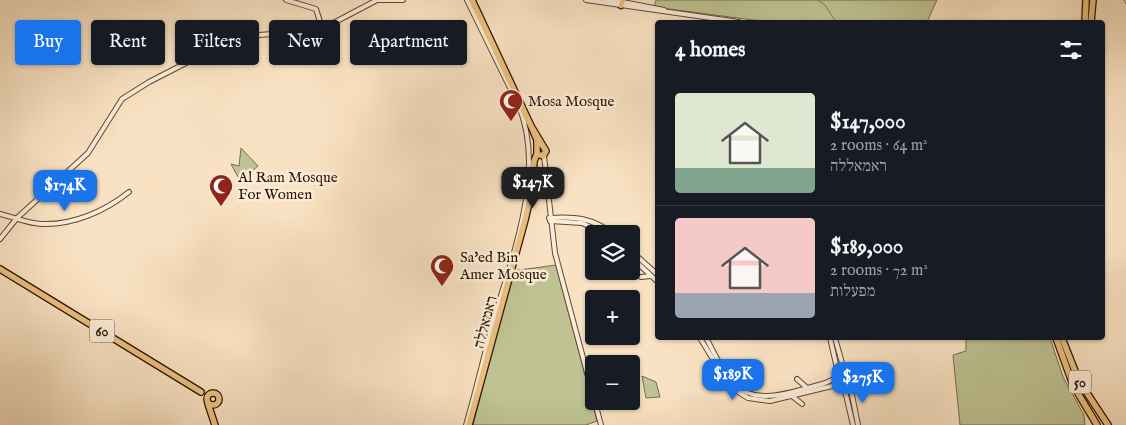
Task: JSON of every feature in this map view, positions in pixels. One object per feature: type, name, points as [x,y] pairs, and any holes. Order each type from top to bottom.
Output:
[{"type":"highway","points":[[472,0],[531,126],[540,153]]},
{"type":"highway","points":[[1085,20],[1086,0]]},
{"type":"highway","points":[[1091,20],[1093,0]]},
{"type":"highway","points":[[531,126],[533,166]]},
{"type":"highway","name":"ראמאללה","points":[[468,425],[524,227],[532,190],[533,166],[540,153]]},
{"type":"highway","name":"60","points":[[1,270],[201,392],[214,405]]},
{"type":"highway","name":"50","points":[[1057,340],[1073,385],[1088,412],[1098,425]]},
{"type":"highway","name":"50","points":[[1063,340],[1079,381],[1106,424]]},
{"type":"highway","points":[[216,425],[208,398],[214,392],[219,396],[219,402],[214,405],[212,413],[216,425]]},
{"type":"highway","points":[[1088,412],[1091,425]]},
{"type":"highway","points":[[1098,425],[1106,424]]},
{"type":"street","points":[[286,0],[316,9],[319,20]]},
{"type":"street","points":[[338,20],[378,0],[403,0]]},
{"type":"street","points":[[467,0],[520,108],[527,136],[529,162],[524,210],[468,425]]},
{"type":"street","points":[[586,0],[620,1],[684,15]]},
{"type":"street","points":[[595,1],[620,1],[684,15],[723,20]]},
{"type":"street","points":[[0,239],[17,218],[88,153],[122,99],[186,63],[259,36],[269,35]]},
{"type":"street","points":[[540,153],[544,163],[556,260],[600,425]]},
{"type":"street","points":[[0,214],[40,224],[70,221],[105,209],[129,192]]},
{"type":"street","points":[[550,219],[581,218],[599,225]]},
{"type":"street","points":[[550,219],[586,225]]},
{"type":"street","points":[[640,261],[655,279]]},
{"type":"street","points":[[640,264],[655,273]]},
{"type":"street","points":[[641,277],[652,276]]},
{"type":"street","points":[[701,340],[727,382],[739,394],[764,401],[847,376]]},
{"type":"street","points":[[707,340],[731,379],[741,390],[764,396],[849,385]]},
{"type":"street","points":[[830,340],[840,387],[846,395],[853,425]]},
{"type":"street","points":[[836,340],[847,376],[858,425]]},
{"type":"street","points":[[791,394],[796,379],[802,385],[809,387]]},
{"type":"street","points":[[791,394],[802,404]]},
{"type":"green space","points":[[656,0],[937,0],[928,20],[753,20],[654,7]]},
{"type":"green space","points":[[241,148],[258,166],[247,175],[238,177],[231,164],[239,166]]},
{"type":"green space","points":[[556,265],[585,375],[585,410],[594,410],[597,421],[586,425],[473,425],[512,271]]},
{"type":"green space","points":[[966,340],[1051,340],[1063,377],[1084,415],[1085,425],[960,425],[953,355],[966,351]]},
{"type":"green space","points":[[642,376],[656,382],[660,397],[646,398]]},
{"type":"waterway","points":[[818,0],[825,5],[835,20]]},
{"type":"waterway","points":[[1124,0],[1126,4]]},
{"type":"place","name":"Mosa Mosque","points":[[511,122]]},
{"type":"place","name":"Al Ram Mosque For Women","points":[[221,207]]},
{"type":"place","name":"Sa'ed Bin Amer Mosque","points":[[442,287]]}]
